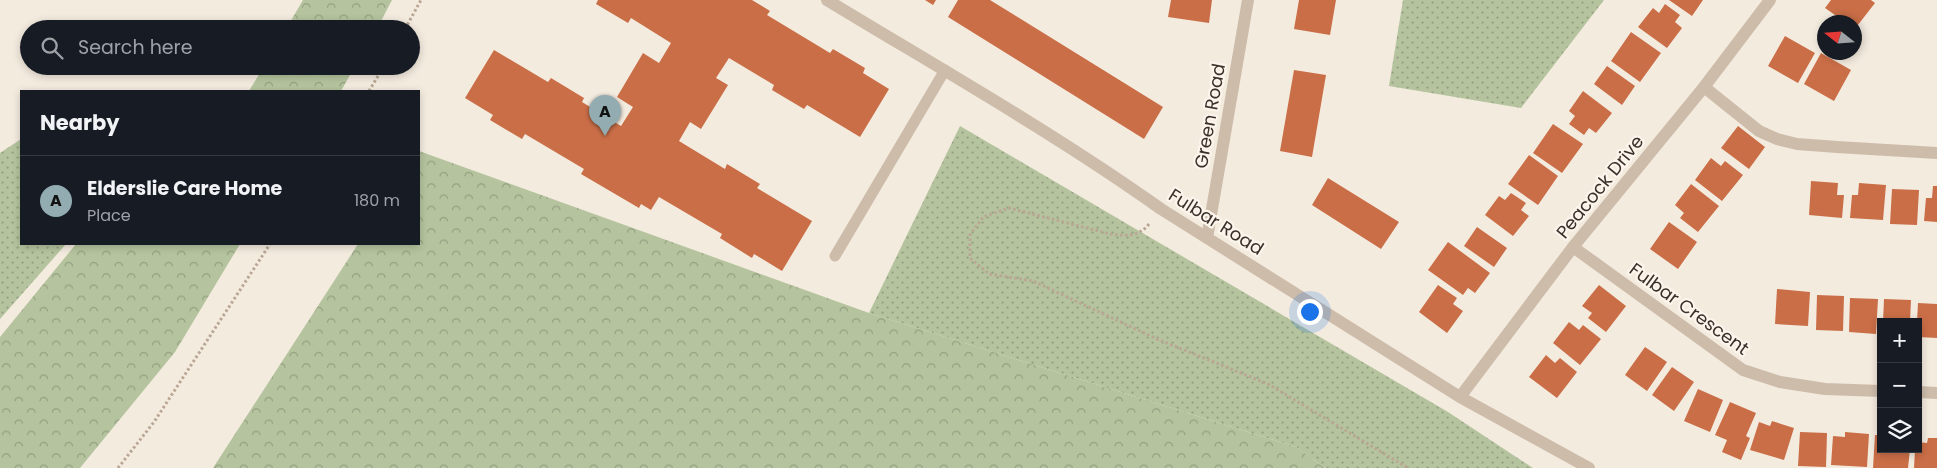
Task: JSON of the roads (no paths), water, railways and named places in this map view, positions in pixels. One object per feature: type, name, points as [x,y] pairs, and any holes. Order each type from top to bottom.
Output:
[{"type":"street","name":"Fulbar Road","points":[[827,0],[945,70],[1130,187],[1161,209],[1460,397],[1590,468]]},
{"type":"street","name":"Green Road","points":[[1207,238],[1248,0]]},
{"type":"street","name":"Peacock Drive","points":[[1460,397],[1573,247],[1704,87],[1770,0]]},
{"type":"street","points":[[1704,87],[1759,131],[1777,140],[1837,148],[1937,154]]},
{"type":"street","name":"Fulbar Crescent","points":[[1573,247],[1743,370],[1780,382],[1826,389],[1877,391]]},
{"type":"street","points":[[1922,392],[1937,393]]},
{"type":"lane","points":[[835,256],[945,70]]},
{"type":"place","name":"Elderslie Care Home","points":[[605,136]]}]
